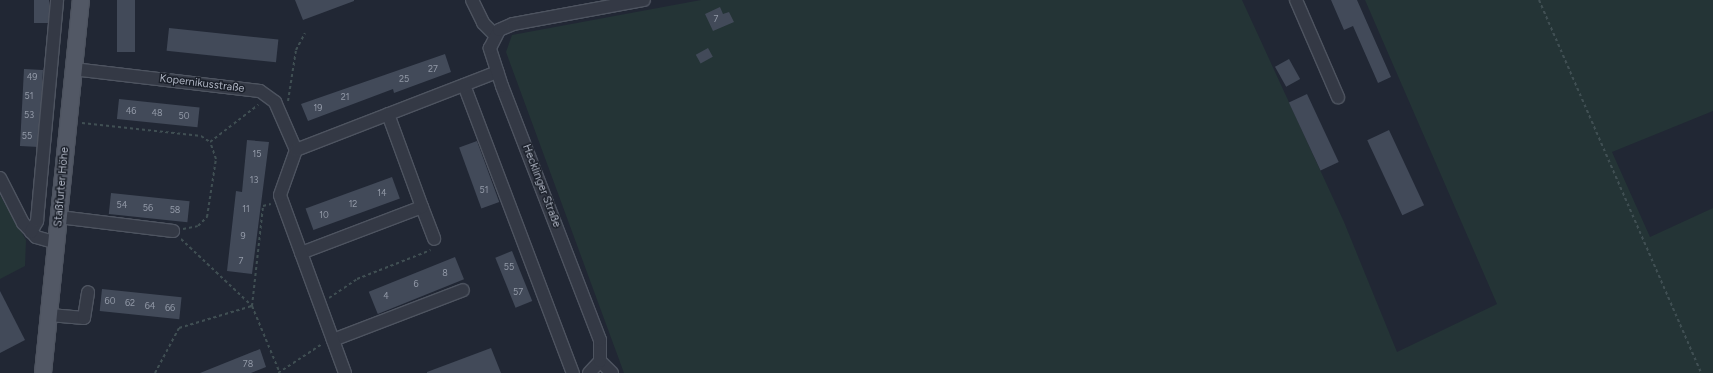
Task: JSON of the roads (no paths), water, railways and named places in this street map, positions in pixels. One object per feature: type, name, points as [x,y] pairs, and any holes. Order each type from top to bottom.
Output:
[{"type":"main road","name":"Staßfurter Höhe","points":[[43,373],[81,0]]},
{"type":"street","name":"Staßfurter Höhe","points":[[31,232],[36,221],[57,0]]},
{"type":"street","points":[[472,0],[483,23],[495,35],[513,24],[620,2],[644,0]]},
{"type":"street","points":[[1296,0],[1338,97]]},
{"type":"street","name":"Hecklinger Straße","points":[[495,35],[490,48],[497,72],[600,340],[600,361]]},
{"type":"street","name":"Kopernikusstraße","points":[[74,69],[260,91],[275,102],[296,150]]},
{"type":"street","points":[[345,373],[280,195],[296,150],[497,72]]},
{"type":"street","points":[[464,85],[573,373]]},
{"type":"street","points":[[388,114],[434,239]]},
{"type":"street","points":[[0,178],[23,223],[31,232],[43,240],[57,243]]},
{"type":"street","points":[[302,252],[422,207]]},
{"type":"street","points":[[59,217],[172,232]]},
{"type":"street","points":[[333,340],[463,290]]},
{"type":"street","points":[[50,315],[84,318],[88,292]]},
{"type":"street","points":[[589,373],[600,361],[612,373]]}]
